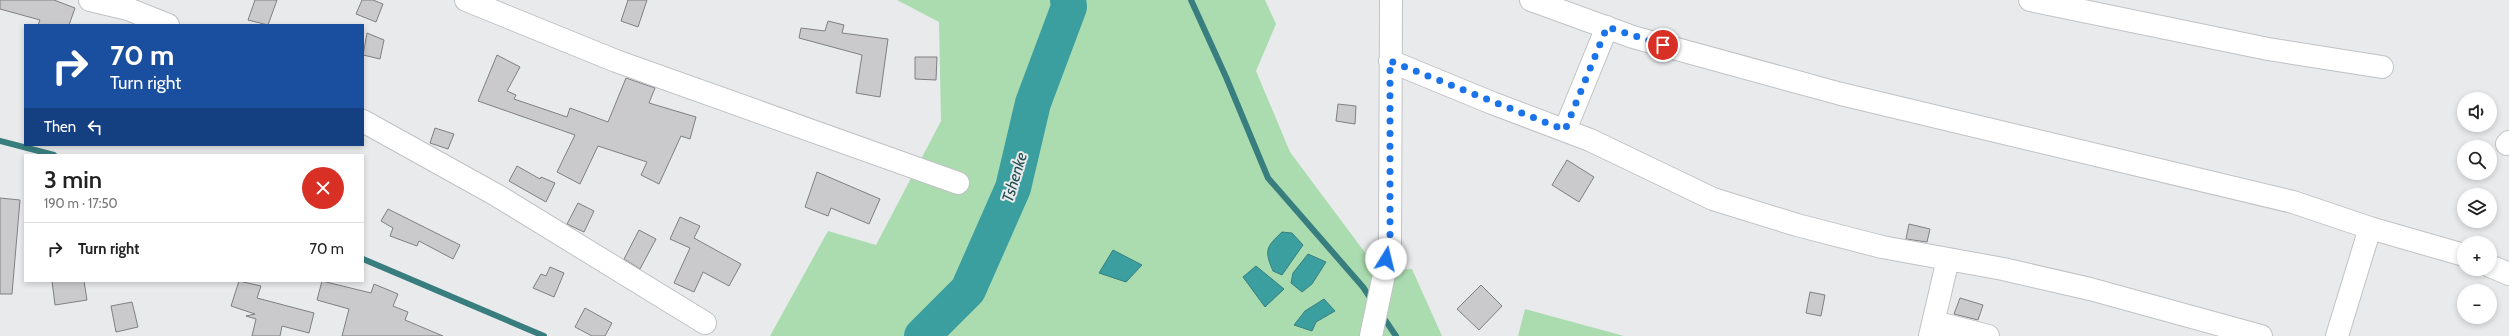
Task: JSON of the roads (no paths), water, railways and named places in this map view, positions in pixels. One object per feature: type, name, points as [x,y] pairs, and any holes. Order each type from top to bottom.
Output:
[{"type":"street","points":[[90,0],[128,9],[166,24]]},
{"type":"street","points":[[466,0],[616,61],[958,182]]},
{"type":"street","points":[[1371,336],[1390,246],[1391,0]]},
{"type":"street","points":[[1531,0],[1633,37],[1841,94],[2293,202],[2370,228],[2457,253]]},
{"type":"street","points":[[2030,0],[2268,49],[2382,67]]},
{"type":"street","points":[[1565,130],[1607,27]]},
{"type":"street","points":[[1390,61],[1565,130],[1713,199],[1813,229],[1882,247],[2003,269],[2090,289],[2261,336]]},
{"type":"street","points":[[364,123],[498,196],[706,323]]},
{"type":"street","points":[[2337,336],[2370,228]]},
{"type":"street","points":[[1948,260],[1932,329],[1988,336]]},
{"type":"street","points":[[2497,269],[2509,274]]},
{"type":"water","points":[[1282,232],[1292,233],[1303,245],[1282,275],[1273,271],[1268,258],[1268,249],[1273,241]]},
{"type":"water","points":[[1113,250],[1142,265],[1126,282],[1099,273]]},
{"type":"water","points":[[1308,254],[1326,262],[1312,284],[1302,292],[1291,283],[1293,273]]},
{"type":"water","points":[[1256,266],[1284,289],[1265,307],[1243,277]]},
{"type":"water","points":[[1324,299],[1335,311],[1316,322],[1312,331],[1294,325],[1305,311]]},
{"type":"waterway","name":"Tshenke","points":[[922,336],[968,290],[1013,188],[1033,103],[1069,7],[1068,0]]},
{"type":"waterway","points":[[1191,0],[1226,77],[1268,178],[1363,287],[1373,302]]},
{"type":"waterway","points":[[0,141],[50,154]]},
{"type":"waterway","points":[[364,259],[544,336]]},
{"type":"waterway","points":[[1381,314],[1396,336]]}]
